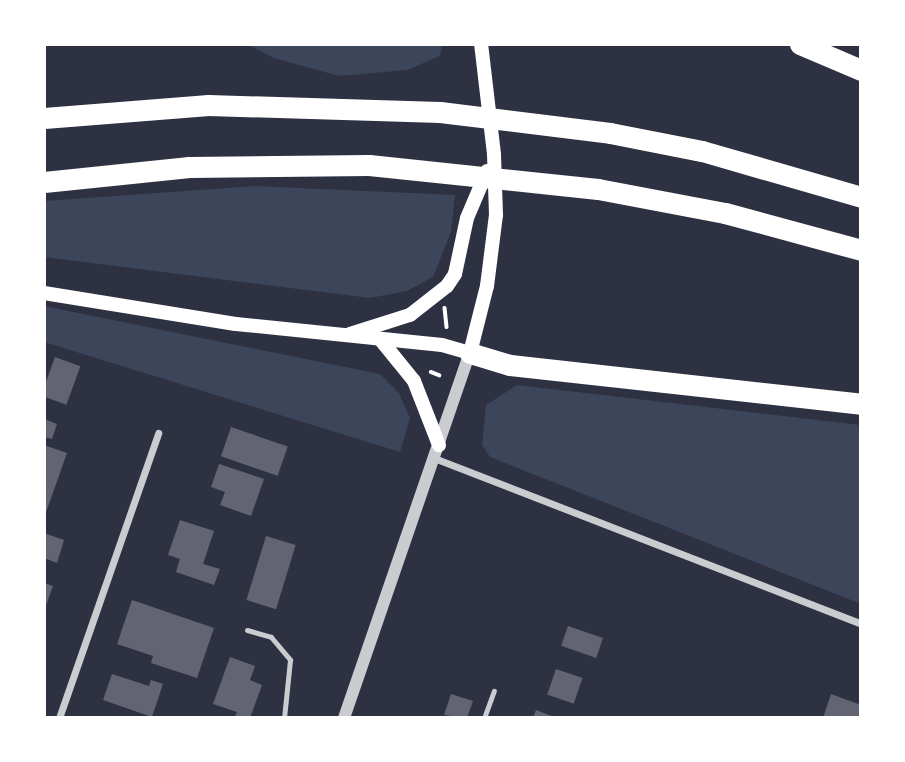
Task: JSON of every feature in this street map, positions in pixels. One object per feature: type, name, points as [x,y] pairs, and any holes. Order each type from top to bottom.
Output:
[{"type":"highway","points":[[800,44],[861,70]]},
{"type":"highway","points":[[44,118],[208,104],[350,107],[610,133],[702,151],[861,197]]},
{"type":"highway","points":[[44,182],[189,167],[369,165],[598,189],[725,213],[861,250]]},
{"type":"highway","points":[[470,353],[510,365],[861,404]]},
{"type":"main road","points":[[44,293],[236,324],[442,345],[470,353],[493,251],[494,154],[481,44]]},
{"type":"main road","points":[[344,335],[410,315],[447,286],[494,154]]},
{"type":"main road","points":[[380,340],[414,381],[437,451]]},
{"type":"street","points":[[344,718],[470,353]]},
{"type":"street","points":[[59,718],[158,433]]},
{"type":"street","points":[[437,451],[861,624]]},
{"type":"lane","points":[[247,629],[271,637],[290,660],[284,718]]},
{"type":"lane","points":[[484,718],[494,691]]},
{"type":"path","points":[[443,306],[447,327]]},
{"type":"path","points":[[435,364],[431,372],[439,375]]},
{"type":"shaded area","points":[[247,44],[442,44],[440,56],[407,70],[339,76],[274,58]]},
{"type":"shaded area","points":[[255,186],[455,195],[451,232],[433,277],[407,291],[370,298],[44,257],[44,201]]},
{"type":"shaded area","points":[[44,306],[380,374],[399,393],[410,418],[400,452],[44,342]]},
{"type":"shaded area","points":[[517,385],[861,425],[861,604],[490,457],[482,445],[486,405]]},
{"type":"building","points":[[55,357],[80,366],[66,405],[44,397],[44,387]]},
{"type":"building","points":[[44,419],[57,424],[52,439],[44,437]]},
{"type":"building","points":[[231,427],[288,447],[278,476],[221,456]]},
{"type":"building","points":[[44,445],[67,453],[44,518]]},
{"type":"building","points":[[219,464],[264,479],[251,516],[220,505],[225,492],[211,487]]},
{"type":"building","points":[[180,520],[214,531],[203,564],[220,569],[214,585],[176,572],[180,559],[168,555]]},
{"type":"building","points":[[44,533],[64,540],[57,563],[44,558]]},
{"type":"building","points":[[266,536],[296,545],[276,609],[246,600]]},
{"type":"building","points":[[44,583],[53,586],[44,611]]},
{"type":"building","points":[[132,600],[214,628],[197,678],[151,663],[153,656],[117,644]]},
{"type":"building","points":[[568,626],[603,638],[596,658],[561,646]]},
{"type":"building","points":[[230,657],[255,666],[250,680],[262,685],[250,718],[234,718],[237,712],[213,704]]},
{"type":"building","points":[[556,669],[582,678],[574,704],[547,695]]},
{"type":"building","points":[[112,674],[149,686],[151,680],[163,684],[152,717],[103,700]]},
{"type":"building","points":[[451,694],[473,701],[467,718],[444,715]]},
{"type":"building","points":[[831,694],[861,705],[861,718],[823,718]]},
{"type":"building","points":[[536,710],[557,718],[533,718]]}]
